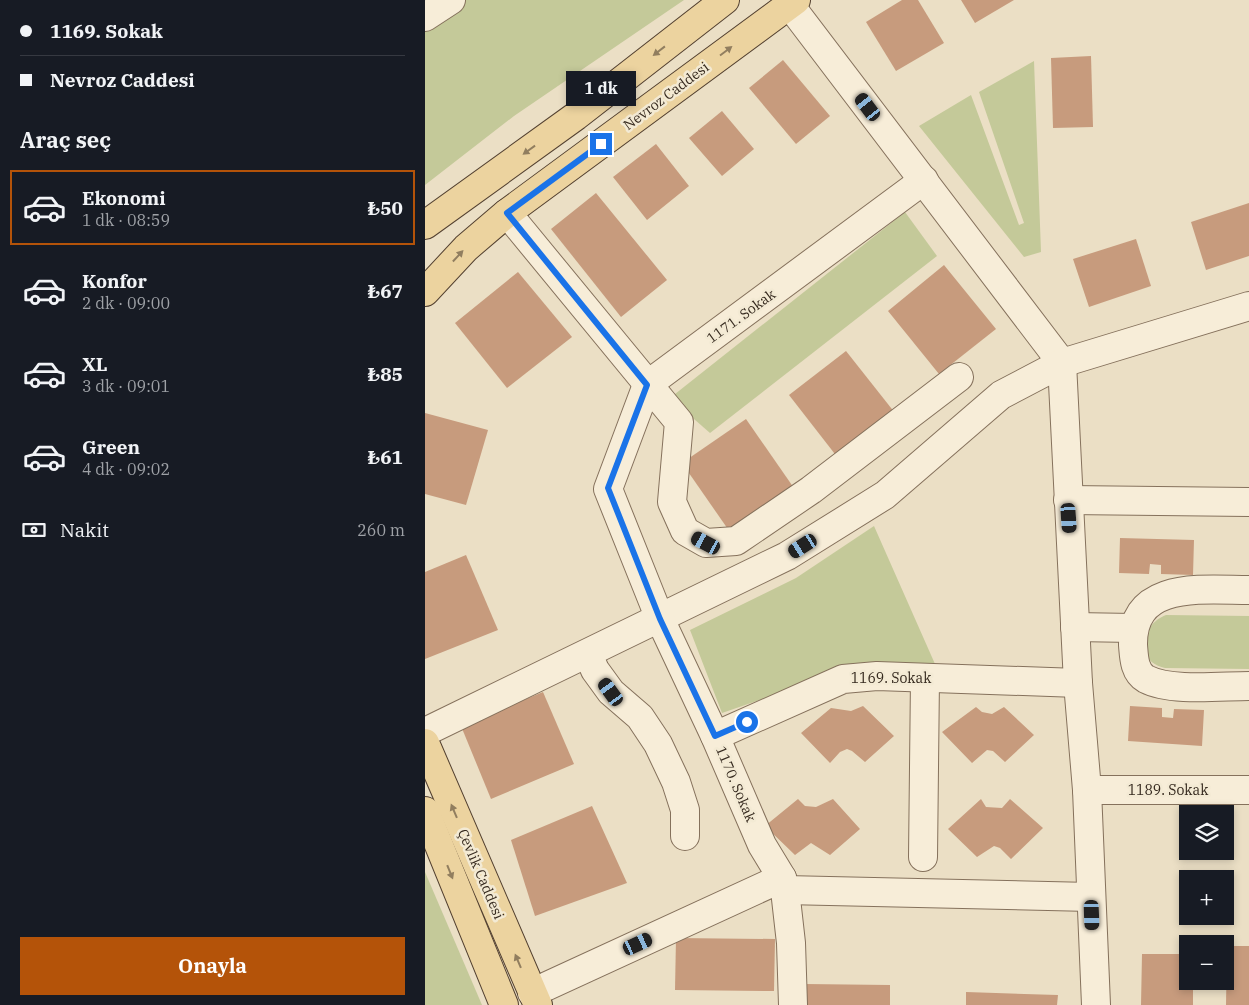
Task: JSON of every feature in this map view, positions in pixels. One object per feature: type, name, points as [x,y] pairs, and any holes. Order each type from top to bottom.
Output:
[{"type":"main road","points":[[425,225],[576,116],[725,0]]},
{"type":"main road","name":"Nevroz Caddesi","points":[[425,292],[466,248],[507,213],[793,2]]},
{"type":"main road","name":"Çevlik Caddesi","points":[[425,743],[535,999]]},
{"type":"main road","name":"Çevlik Caddesi","points":[[425,811],[504,1005]]},
{"type":"street","points":[[425,17],[451,0]]},
{"type":"street","points":[[793,2],[1062,363],[1078,683],[1087,790],[1096,1005]]},
{"type":"street","name":"1171. Sokak","points":[[647,385],[924,180]]},
{"type":"street","points":[[507,213],[679,422],[672,502],[685,531],[706,543],[736,541],[811,490],[959,377]]},
{"type":"street","points":[[425,732],[787,556],[885,494],[1001,396],[1062,363],[1249,306]]},
{"type":"street","name":"1170. Sokak","points":[[647,385],[608,488],[660,619],[715,736],[762,845],[783,884],[791,943],[793,1005]]},
{"type":"street","points":[[1068,500],[1249,502]]},
{"type":"street","points":[[1249,590],[1182,590],[1149,604],[1140,612],[1133,628],[1135,668],[1145,678],[1170,685],[1249,686]]},
{"type":"street","points":[[1075,627],[1133,628]]},
{"type":"street","points":[[588,654],[595,670],[611,692],[640,717],[658,744],[676,782],[685,810],[685,836]]},
{"type":"street","name":"1169. Sokak","points":[[715,736],[843,679],[877,676],[1078,683]]},
{"type":"street","points":[[923,857],[925,678]]},
{"type":"street","name":"1189. Sokak","points":[[1087,790],[1249,790]]},
{"type":"street","points":[[535,999],[783,884],[1091,898]]},
{"type":"green space","points":[[463,0],[684,0],[514,116],[425,185],[425,25]]},
{"type":"green space","points":[[1034,61],[1041,252],[1024,257],[919,126],[971,95],[1019,225],[1024,223],[979,92]]},
{"type":"green space","points":[[905,212],[937,256],[710,433],[670,398]]},
{"type":"green space","points":[[874,526],[935,664],[849,669],[722,713],[690,630],[796,578]]},
{"type":"green space","points":[[1166,615],[1249,616],[1249,669],[1165,668],[1155,664],[1144,651],[1146,634],[1157,620]]},
{"type":"green space","points":[[425,872],[482,1005],[425,1005]]},
{"type":"building","points":[[902,0],[918,0],[944,43],[896,71],[866,22]]},
{"type":"building","points":[[961,0],[1014,0],[975,23]]},
{"type":"building","points":[[1091,56],[1093,127],[1053,128],[1051,58]]},
{"type":"building","points":[[783,60],[830,116],[796,144],[749,88]]},
{"type":"building","points":[[722,111],[754,149],[722,176],[689,138]]},
{"type":"building","points":[[656,144],[689,186],[647,220],[613,177]]},
{"type":"building","points":[[596,193],[667,280],[621,317],[551,229]]},
{"type":"building","points":[[1249,203],[1249,256],[1206,270],[1191,222]]},
{"type":"building","points":[[1136,239],[1151,286],[1089,307],[1073,259]]},
{"type":"building","points":[[944,265],[996,329],[939,374],[888,311]]},
{"type":"building","points":[[518,272],[572,337],[507,388],[455,323]]},
{"type":"building","points":[[846,351],[895,413],[838,458],[789,395]]},
{"type":"building","points":[[425,413],[488,430],[466,505],[425,494]]},
{"type":"building","points":[[746,419],[796,491],[732,535],[682,463]]},
{"type":"building","points":[[1120,538],[1194,540],[1193,575],[1161,574],[1161,565],[1150,564],[1149,574],[1119,573]]},
{"type":"building","points":[[466,555],[498,630],[425,659],[425,572]]},
{"type":"building","points":[[543,692],[574,764],[491,799],[461,726]]},
{"type":"building","points":[[863,706],[894,736],[865,762],[847,749],[840,752],[830,763],[801,733],[831,708],[851,711]]},
{"type":"building","points":[[1130,706],[1162,708],[1162,717],[1173,718],[1174,709],[1204,710],[1202,746],[1128,741]]},
{"type":"building","points":[[976,707],[982,712],[992,714],[1004,707],[1034,735],[1005,762],[993,751],[987,750],[972,763],[942,732]]},
{"type":"building","points":[[798,799],[805,806],[816,807],[833,799],[860,829],[830,855],[811,843],[795,855],[765,826]]},
{"type":"building","points":[[981,799],[986,807],[1002,808],[1010,799],[1043,828],[1011,859],[1000,848],[994,846],[977,857],[948,829]]},
{"type":"building","points":[[592,806],[627,883],[535,916],[511,840]]},
{"type":"building","points":[[676,938],[775,939],[774,991],[675,990]]},
{"type":"building","points":[[1234,946],[1249,946],[1249,1005],[1226,1005],[1226,990],[1234,990]]},
{"type":"building","points":[[1142,954],[1179,954],[1179,990],[1193,990],[1193,1005],[1141,1005]]},
{"type":"building","points":[[805,984],[890,985],[890,1005],[805,1005]]},
{"type":"building","points":[[966,992],[1058,995],[1057,1005],[966,1005]]},
{"type":"route","points":[[601,144],[507,213],[647,385],[608,488],[660,619],[715,736],[747,722]]}]
